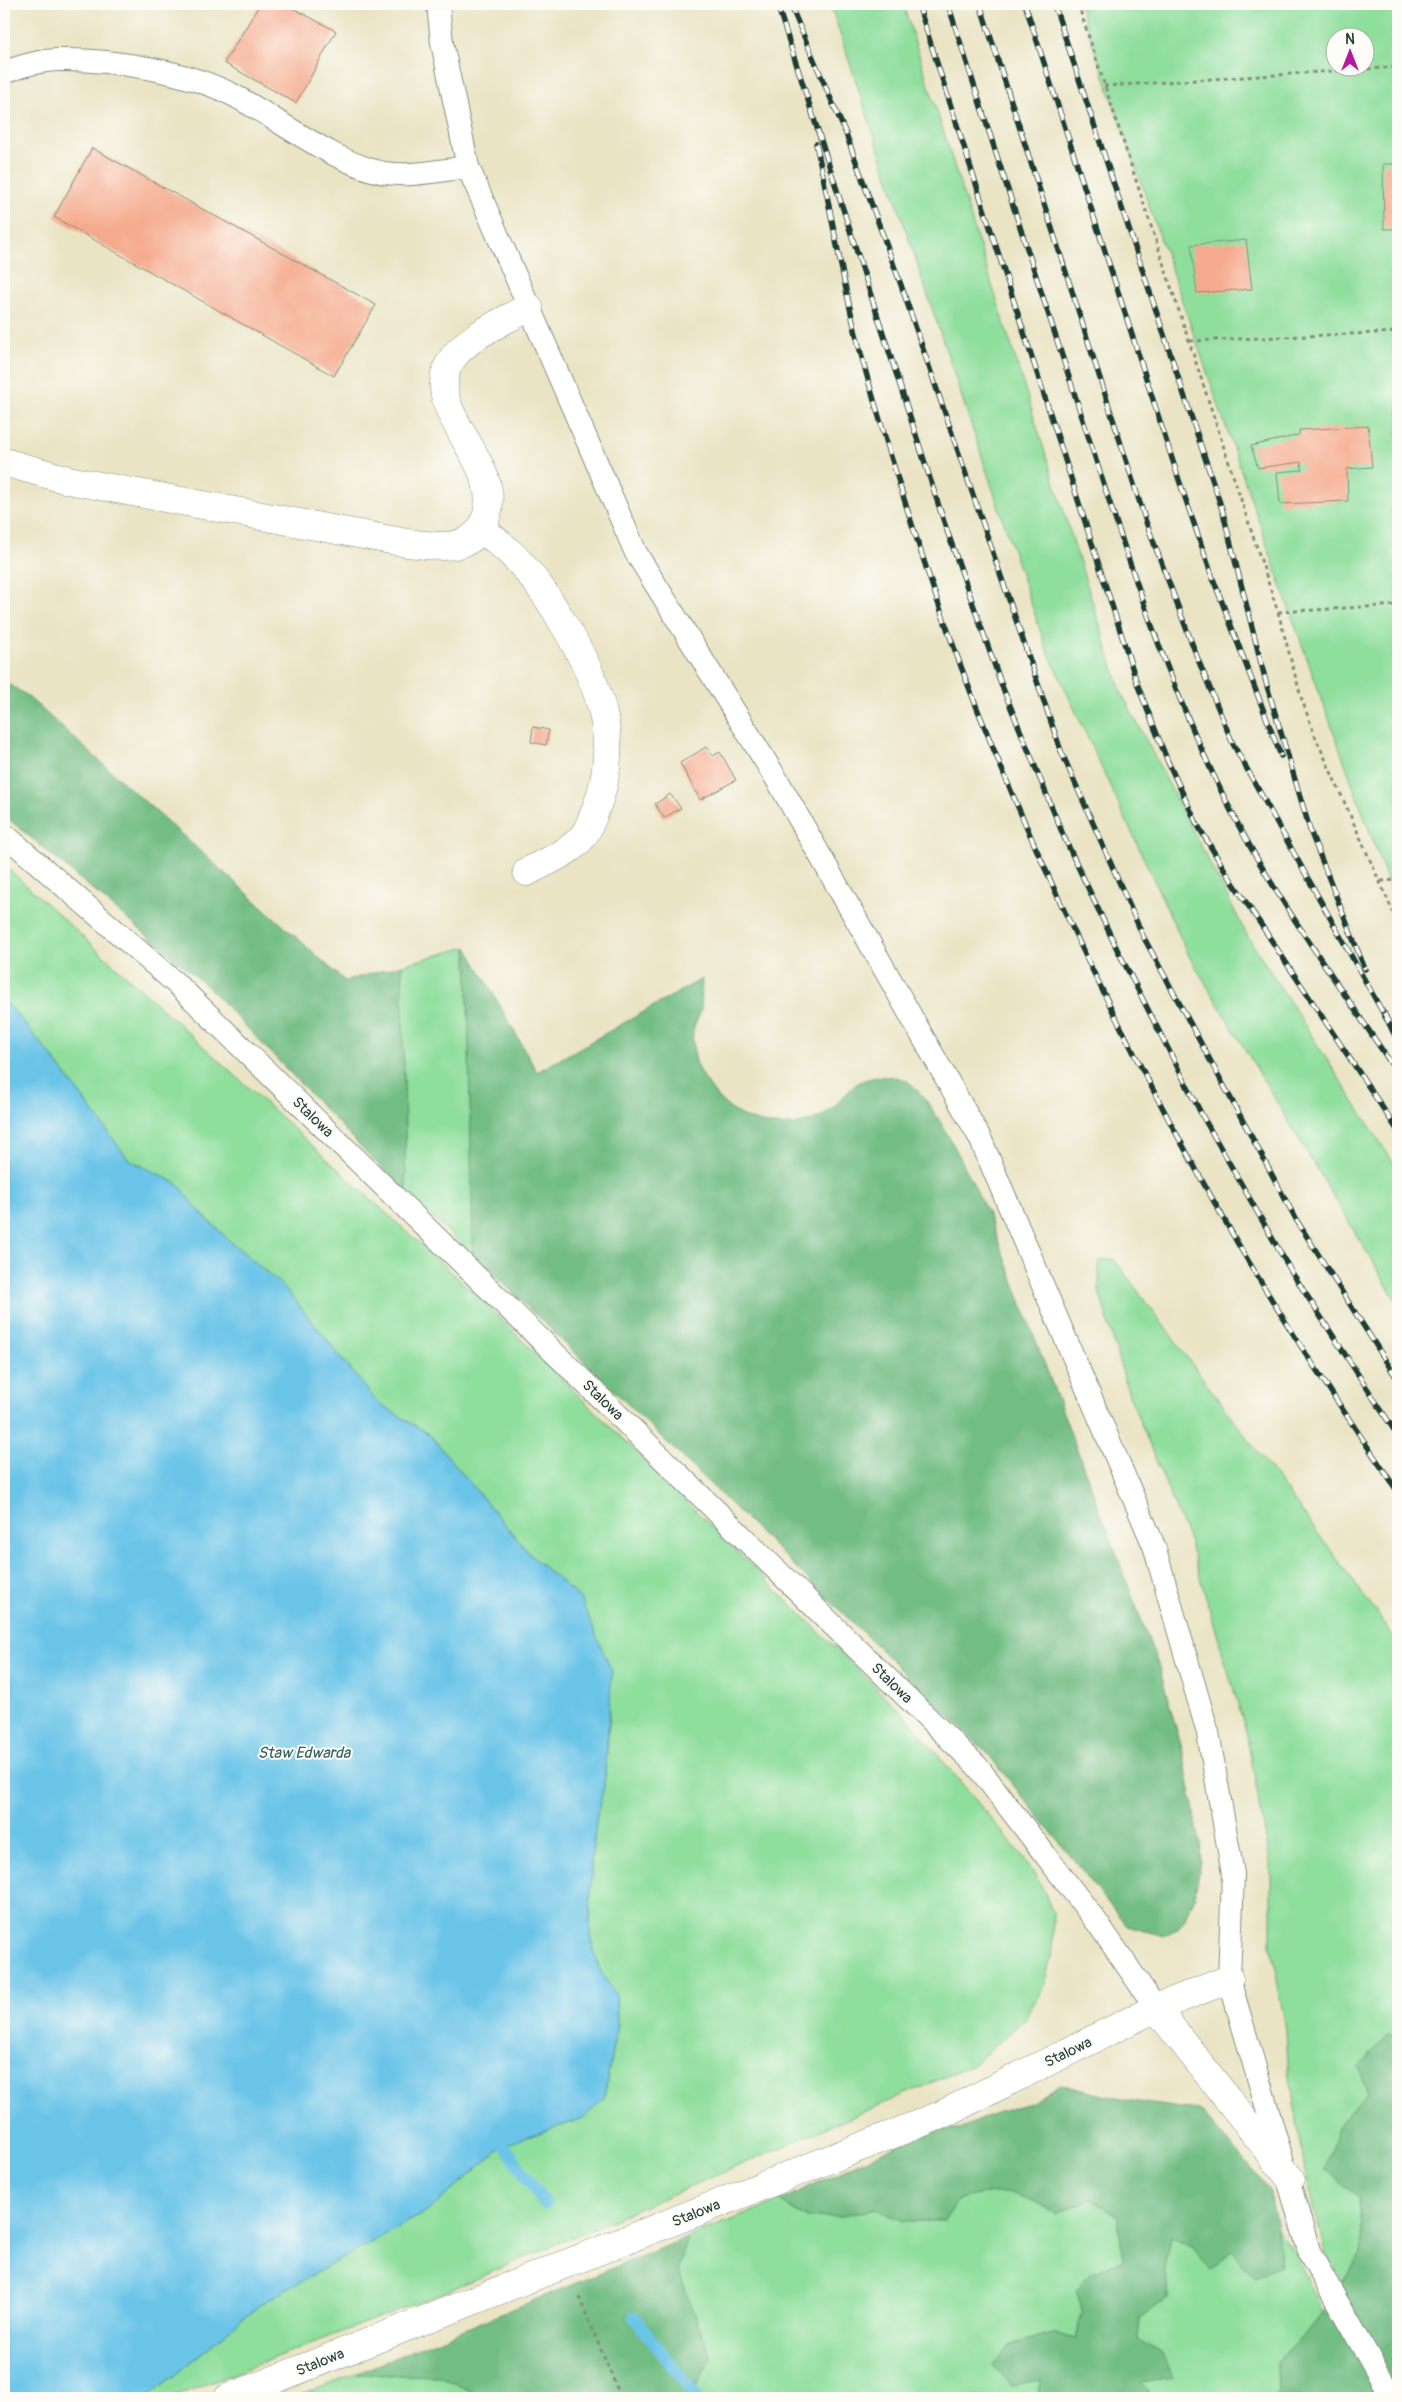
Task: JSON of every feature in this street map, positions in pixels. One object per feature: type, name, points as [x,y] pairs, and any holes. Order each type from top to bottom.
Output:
[{"type":"street","points":[[4,462],[68,480],[416,544],[453,546],[470,539],[481,529],[489,509],[486,480],[448,406],[443,388],[445,376],[449,364],[459,352],[479,336],[529,307]]},
{"type":"street","points":[[481,529],[513,554],[546,592],[596,683],[607,730],[607,753],[601,795],[584,835],[571,847],[527,872]]},
{"type":"street","name":"Stalowa","points":[[228,2398],[941,2115],[1156,2008],[1229,1979]]},
{"type":"street","points":[[1156,2008],[1288,2176]]},
{"type":"lane","points":[[438,4],[442,44],[468,167],[636,553],[779,783],[980,1138],[1154,1546],[1208,1733],[1233,1874],[1229,1979],[1310,2254],[1392,2398]]},
{"type":"lane","points":[[4,73],[58,59],[147,68],[199,80],[232,95],[353,164],[385,173],[416,173],[468,167]]},
{"type":"lane","name":"Stalowa","points":[[4,834],[179,986],[977,1766],[1099,1926],[1156,2008]]},
{"type":"path","points":[[1078,4],[1278,612],[1301,697],[1315,736],[1381,881],[1398,923]]},
{"type":"path","points":[[1104,86],[1398,68]]},
{"type":"path","points":[[1190,341],[1398,332]]},
{"type":"path","points":[[1278,612],[1398,605]]},
{"type":"path","points":[[1381,881],[1398,880]]},
{"type":"path","points":[[566,2265],[621,2398]]},
{"type":"green space","points":[[830,4],[903,4],[1121,692],[1248,937],[1398,1170],[1398,1304],[1189,956],[1046,648]]},
{"type":"green space","points":[[1079,4],[1398,4],[1398,910],[1292,617]]},
{"type":"green space","points":[[4,681],[26,695],[345,981],[402,965],[406,1194],[207,986],[4,815]]},
{"type":"green space","points":[[4,865],[473,1292],[909,1720],[1027,1862],[1044,1891],[1053,1913],[1052,1952],[1044,1986],[1024,2020],[973,2065],[445,2292],[170,2398],[141,2398],[149,2396],[262,2303],[429,2210],[504,2145],[583,2118],[604,2098],[617,2024],[616,1997],[598,1966],[590,1936],[591,1861],[597,1814],[604,1786],[610,1712],[580,1598],[531,1556],[430,1435],[377,1402],[285,1288],[230,1241],[200,1212],[178,1184],[128,1159],[53,1058],[4,1000]]},
{"type":"green space","points":[[467,947],[473,1254],[406,1194],[402,965]]},
{"type":"green space","points":[[467,947],[537,1072],[702,979],[701,1009],[693,1031],[694,1051],[698,1067],[718,1097],[729,1108],[743,1116],[757,1122],[773,1125],[804,1123],[825,1114],[854,1086],[865,1080],[878,1077],[893,1077],[905,1080],[916,1088],[927,1102],[951,1141],[988,1214],[1159,1667],[1183,1752],[1200,1843],[1201,1862],[1194,1899],[1185,1920],[1177,1929],[1163,1936],[1127,1926],[988,1754],[473,1254]]},
{"type":"green space","points":[[1114,1259],[1375,1610],[1398,1645],[1398,2037],[1387,2035],[1367,2092],[1337,2127],[1359,2196],[1362,2253],[1342,2283],[1325,2251],[1305,2171],[1288,2065],[1286,2031],[1271,1946],[1271,1865],[1246,1731],[1189,1541],[1129,1395],[1099,1291],[1099,1261]]},
{"type":"green space","points":[[1387,2035],[1398,2037],[1398,2398],[1277,2398],[1277,2362],[1302,2338],[1322,2313],[1362,2253],[1359,2197],[1325,2169],[1337,2127],[1367,2092],[1359,2067]]},
{"type":"green space","points":[[1061,2084],[1130,2100],[1200,2110],[1270,2191],[1277,2228],[1280,2266],[1255,2278],[1233,2251],[1210,2270],[1193,2246],[1170,2236],[1165,2261],[1168,2298],[1140,2318],[1138,2340],[1163,2353],[1173,2378],[1141,2383],[1154,2398],[1039,2398],[1041,2380],[1011,2385],[993,2365],[1011,2345],[1053,2333],[1076,2338],[1083,2313],[1076,2291],[1091,2273],[1123,2261],[1118,2216],[1091,2199],[1056,2214],[1019,2196],[999,2193],[988,2194],[959,2199],[944,2221],[904,2221],[876,2209],[842,2216],[807,2218],[779,2201],[931,2129],[959,2129],[993,2114],[1033,2102]]},
{"type":"green space","points":[[993,2191],[1026,2196],[1056,2214],[1091,2199],[1118,2216],[1123,2261],[1091,2273],[1076,2338],[1053,2333],[1011,2345],[1041,2380],[1039,2398],[693,2398],[691,2396],[711,2359],[678,2270],[688,2237],[779,2201],[807,2218],[842,2216],[876,2209],[904,2221],[944,2221],[959,2199]]},
{"type":"green space","points":[[1277,2228],[1297,2257],[1322,2313],[1302,2338],[1277,2362],[1277,2398],[1154,2398],[1140,2383],[1172,2378],[1138,2340],[1140,2318],[1168,2298],[1165,2261],[1170,2236],[1193,2246],[1210,2270],[1233,2251],[1280,2266]]},
{"type":"green space","points":[[688,2237],[678,2270],[711,2359],[691,2396],[693,2398],[482,2398],[442,2376],[355,2374]]},
{"type":"green space","points":[[355,2374],[442,2376],[482,2398],[294,2398]]},
{"type":"water","name":"Staw Edwarda","points":[[4,1000],[53,1058],[128,1159],[178,1184],[200,1212],[230,1241],[285,1288],[377,1402],[430,1435],[531,1556],[580,1598],[612,1672],[604,1786],[597,1814],[591,1861],[590,1936],[598,1966],[616,1996],[617,2024],[604,2098],[583,2118],[504,2145],[429,2210],[262,2303],[149,2396],[141,2398],[4,2398]]},
{"type":"building","points":[[260,4],[285,4],[336,31],[296,103],[224,63]]},
{"type":"building","points":[[92,148],[376,305],[334,376],[54,217]]},
{"type":"building","points":[[1383,164],[1398,164],[1398,229],[1384,229]]},
{"type":"building","points":[[1246,240],[1252,289],[1197,293],[1191,245]]},
{"type":"building","points":[[1368,426],[1372,467],[1347,469],[1348,501],[1280,504],[1277,472],[1302,470],[1301,462],[1258,468],[1251,446],[1299,435],[1299,430]]},
{"type":"building","points":[[1394,503],[1398,503],[1398,532],[1395,532]]},
{"type":"building","points":[[533,727],[549,730],[546,745],[531,742]]},
{"type":"building","points":[[706,747],[713,756],[720,752],[736,780],[700,800],[680,763]]},
{"type":"building","points":[[670,794],[681,808],[664,818],[655,804]]},
{"type":"waterway","points":[[504,2145],[545,2204]]},
{"type":"waterway","points":[[634,2317],[697,2398]]},
{"type":"railway","points":[[777,4],[945,525],[1002,686],[1064,837],[1117,949],[1203,1117],[1291,1271],[1398,1436]]},
{"type":"railway","points":[[790,4],[846,134],[901,285],[1061,751],[1143,936],[1297,1221],[1398,1380]]},
{"type":"railway","points":[[918,4],[1138,686],[1168,762],[1197,824],[1226,872],[1398,1131]]},
{"type":"railway","points":[[948,4],[1130,563],[1184,708],[1226,801],[1265,872],[1398,1074]]},
{"type":"railway","points":[[980,4],[1146,522],[1199,662],[1233,744],[1387,1020]]},
{"type":"railway","points":[[1025,4],[1178,477],[1212,576],[1281,756]]},
{"type":"railway","points":[[1054,4],[1222,509],[1267,686],[1311,833],[1365,969]]},
{"type":"railway","points":[[816,144],[861,354],[906,506],[977,708],[1034,845],[1097,980],[1200,1178],[1276,1306],[1398,1492]]},
{"type":"railway","points":[[1384,1013],[1398,1042]]}]
